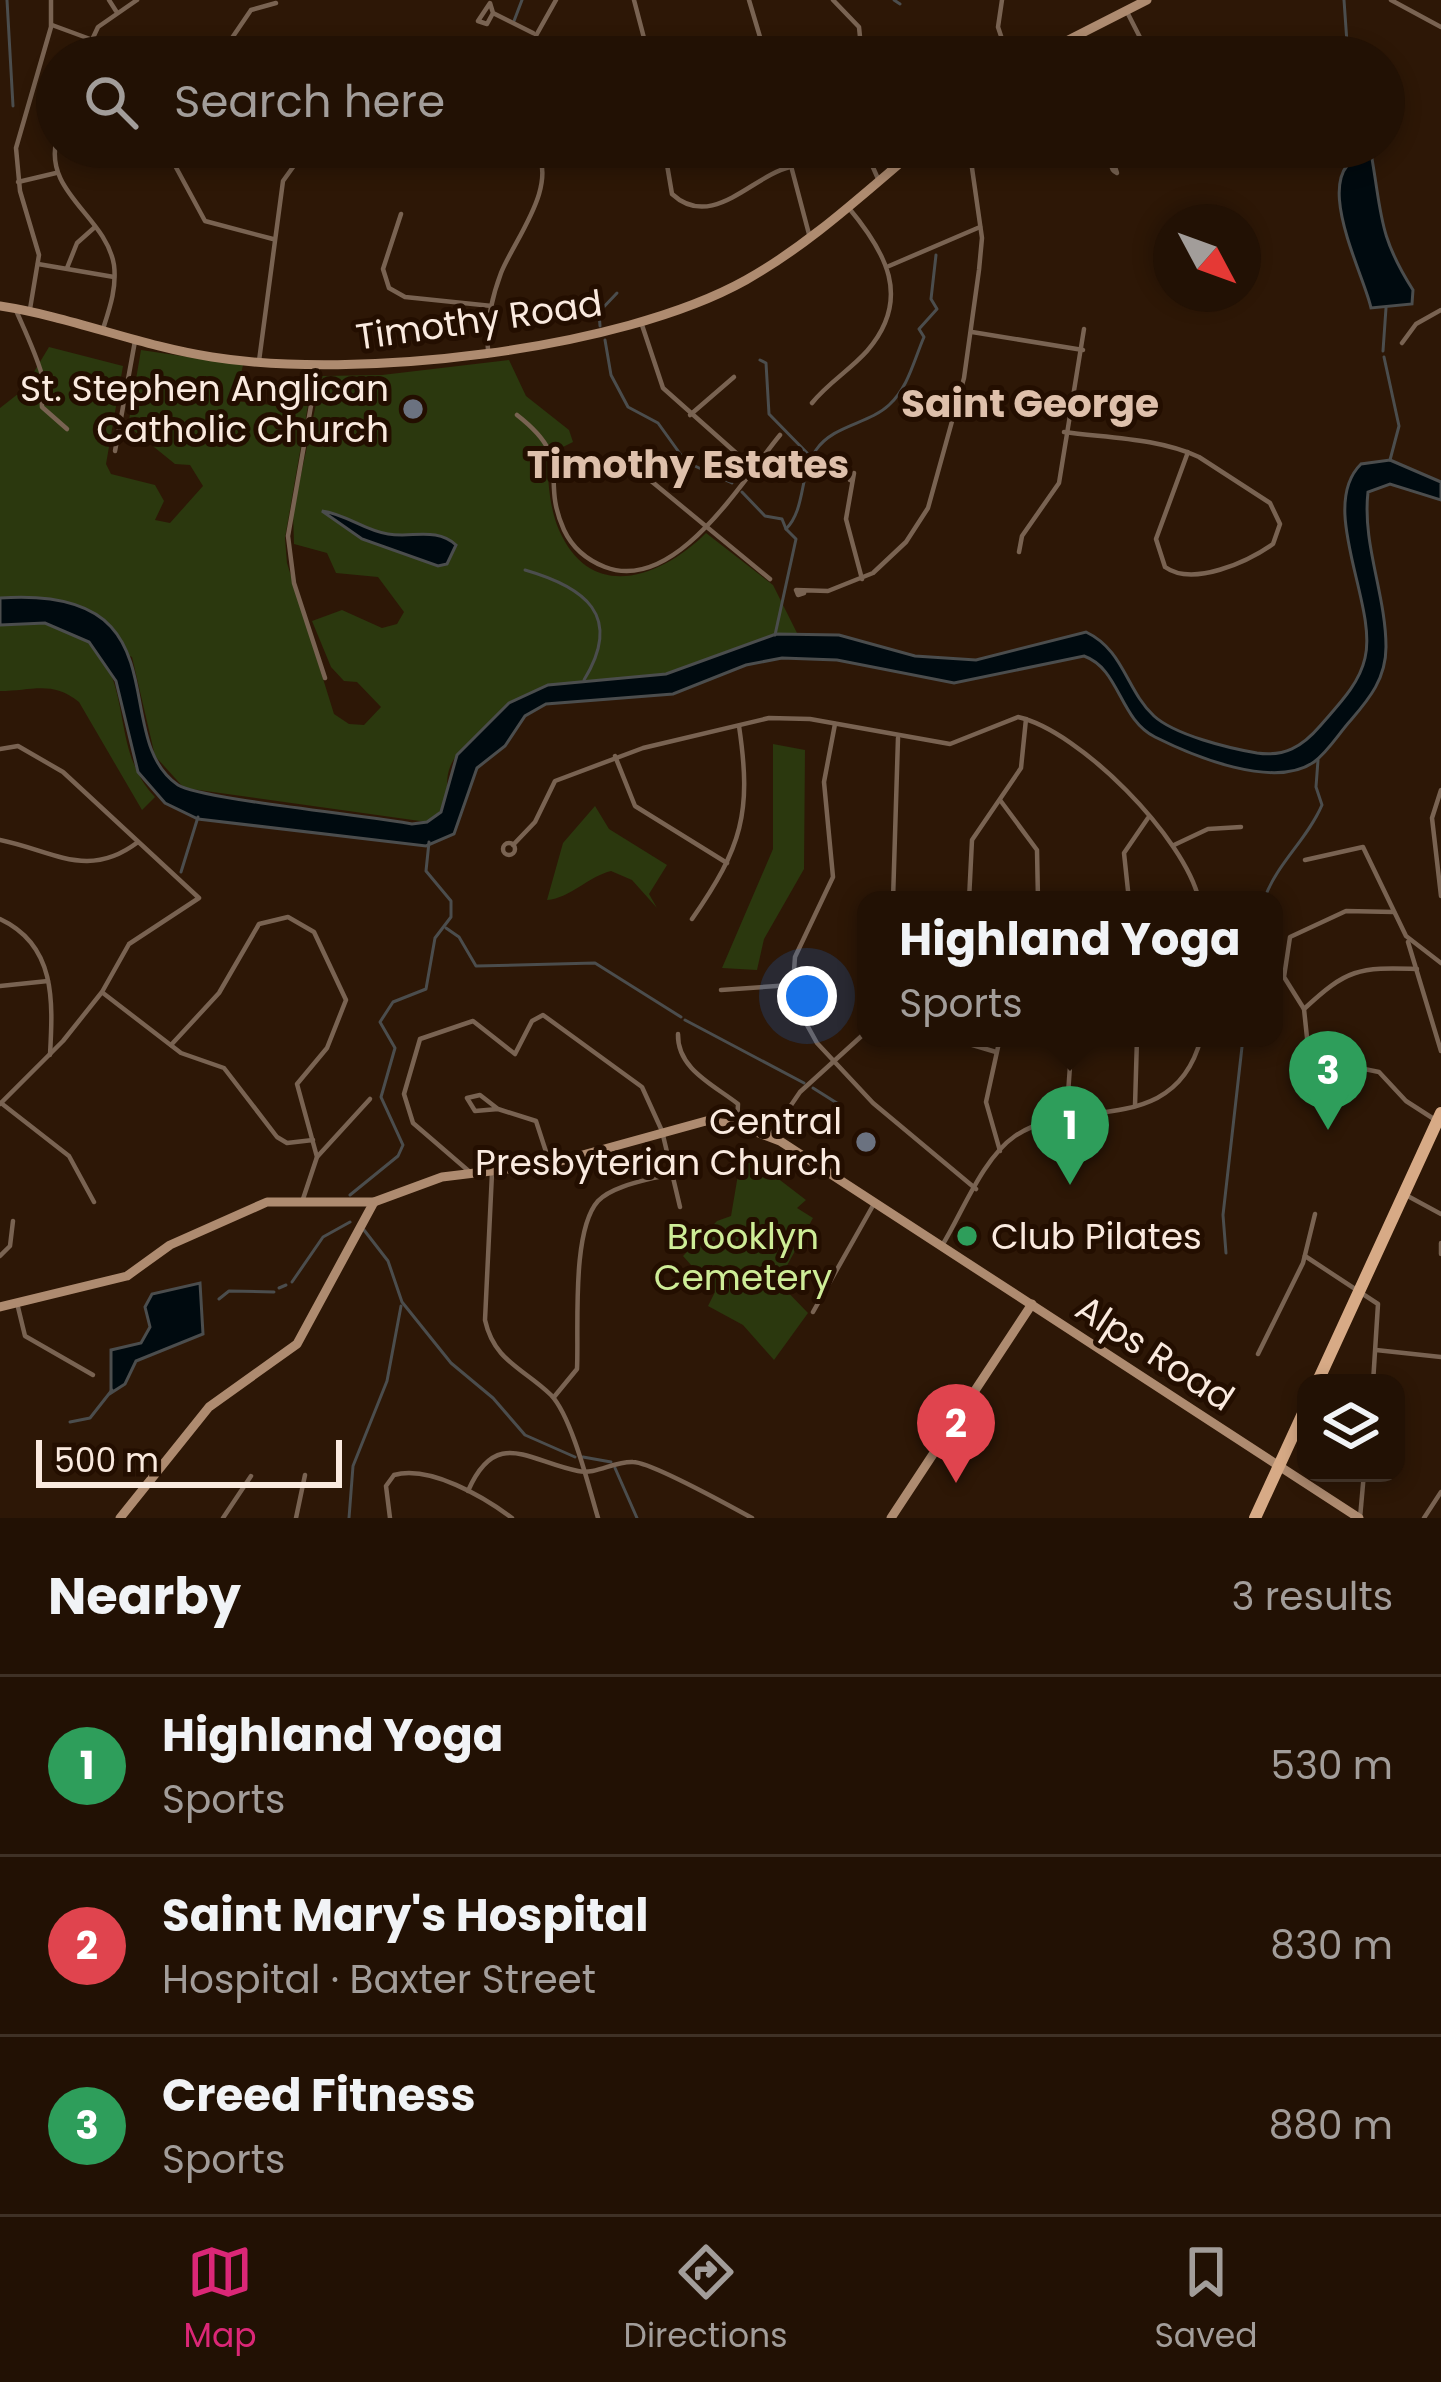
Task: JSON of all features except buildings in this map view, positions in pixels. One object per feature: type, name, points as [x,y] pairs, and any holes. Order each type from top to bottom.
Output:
[{"type":"main road","points":[[1076,36],[1147,0]]},
{"type":"main road","name":"Timothy Road","points":[[0,305],[135,341],[258,363],[379,365],[488,350],[641,322],[735,285],[810,238],[894,168]]},
{"type":"main road","points":[[1321,1374],[1439,1117]]},
{"type":"main road","points":[[0,1307],[113,1282],[170,1245],[243,1209],[303,1199],[374,1202],[471,1173],[550,1164],[706,1121],[737,1125]]},
{"type":"main road","name":"Alps Road","points":[[737,1125],[770,1136],[875,1202],[1359,1518]]},
{"type":"main road","points":[[358,1201],[365,1216]]},
{"type":"main road","points":[[120,1518],[208,1407],[297,1344],[374,1202]]},
{"type":"main road","points":[[891,1518],[1032,1304]]},
{"type":"main road","points":[[1255,1518],[1297,1427]]},
{"type":"street","points":[[48,36],[51,0]]},
{"type":"street","points":[[109,0],[116,11]]},
{"type":"street","points":[[93,36],[116,11],[137,0]]},
{"type":"street","points":[[532,36],[556,0]]},
{"type":"street","points":[[634,0],[643,36]]},
{"type":"street","points":[[749,0],[760,36]]},
{"type":"street","points":[[832,0],[859,27],[860,36]]},
{"type":"street","points":[[1001,36],[1002,0]]},
{"type":"street","points":[[1391,0],[1441,27]]},
{"type":"street","points":[[233,36],[251,10],[276,4]]},
{"type":"street","points":[[1126,10],[1139,36]]},
{"type":"street","points":[[493,13],[533,33]]},
{"type":"street","points":[[52,25],[82,36]]},
{"type":"street","points":[[29,311],[38,264],[18,182],[20,124],[36,74]]},
{"type":"street","points":[[56,168],[109,248],[114,277],[102,332]]},
{"type":"street","points":[[176,168],[205,221],[273,238]]},
{"type":"street","points":[[258,363],[273,238],[284,177],[291,168]]},
{"type":"street","points":[[488,350],[492,306],[537,194],[541,168]]},
{"type":"street","points":[[667,168],[670,189],[679,200],[698,206],[724,202],[786,168]]},
{"type":"street","points":[[791,168],[810,238]]},
{"type":"street","points":[[873,168],[879,181]]},
{"type":"street","points":[[804,592],[828,592],[862,579],[895,554],[928,508],[972,332],[980,227],[972,168]]},
{"type":"street","points":[[18,182],[56,173]]},
{"type":"street","points":[[812,404],[872,343],[886,314],[889,266],[848,207]]},
{"type":"street","points":[[401,214],[383,269],[389,288],[405,297],[492,306]]},
{"type":"street","points":[[67,268],[77,243],[95,227]]},
{"type":"street","points":[[889,266],[980,227]]},
{"type":"street","points":[[38,264],[114,277]]},
{"type":"street","points":[[15,308],[28,328],[28,351],[42,376],[42,406],[67,429]]},
{"type":"street","points":[[1402,343],[1406,332],[1441,310]]},
{"type":"street","points":[[641,322],[659,383],[753,468]]},
{"type":"street","points":[[1019,552],[1022,536],[1059,483],[1084,329]]},
{"type":"street","points":[[972,332],[1083,350]]},
{"type":"street","points":[[115,452],[135,341]]},
{"type":"street","points":[[318,366],[288,536],[294,583],[325,678]]},
{"type":"street","points":[[690,415],[734,377]]},
{"type":"street","points":[[517,415],[546,440],[566,533],[585,556],[607,568],[630,572],[664,563],[705,524],[780,435]]},
{"type":"street","points":[[1064,432],[1188,452],[1274,507],[1280,524],[1273,544],[1192,577],[1166,567],[1156,539],[1188,452]]},
{"type":"street","points":[[555,470],[633,471],[770,579]]},
{"type":"street","points":[[850,480],[848,543],[862,579]]},
{"type":"street","points":[[513,845],[535,822],[555,781],[615,756],[787,717],[950,744],[1009,718],[1027,719],[1058,733],[1148,818],[1174,845],[1195,891]]},
{"type":"street","points":[[969,891],[972,840],[1021,768],[1027,719]]},
{"type":"street","points":[[835,724],[824,782],[833,877],[794,957],[791,985],[797,1013],[834,1062],[890,1118],[976,1189]]},
{"type":"street","points":[[692,919],[728,864],[741,834],[747,796],[739,726]]},
{"type":"street","points":[[892,891],[898,738]]},
{"type":"street","points":[[0,749],[18,746],[63,772],[200,898],[130,944],[102,992],[1,1104],[69,1156],[94,1202]]},
{"type":"street","points":[[615,756],[635,806],[728,864]]},
{"type":"street","points":[[1441,790],[1432,818],[1441,896]]},
{"type":"street","points":[[1000,800],[1037,850],[1038,891]]},
{"type":"street","points":[[1128,891],[1124,854],[1148,818]]},
{"type":"street","points":[[1174,845],[1208,829],[1241,827]]},
{"type":"street","points":[[0,840],[83,865],[116,857],[139,842]]},
{"type":"street","points":[[1305,860],[1363,848],[1406,936],[1441,1051]]},
{"type":"street","points":[[1394,912],[1346,910],[1304,926],[1290,937],[1284,977],[1304,1009],[1312,1056],[1379,1072],[1406,1101],[1439,1117]]},
{"type":"street","points":[[171,1045],[219,993],[259,924],[277,916],[306,924],[320,940],[346,1000],[327,1048],[297,1084],[317,1157]]},
{"type":"street","points":[[0,919],[34,944],[49,981],[50,1055]]},
{"type":"street","points":[[1406,936],[1441,963]]},
{"type":"street","points":[[1304,1009],[1352,969],[1417,969]]},
{"type":"street","points":[[0,986],[49,981]]},
{"type":"street","points":[[722,990],[791,985]]},
{"type":"street","points":[[102,992],[171,1045],[224,1068],[277,1137],[287,1143],[313,1139]]},
{"type":"street","points":[[471,1173],[413,1124],[404,1094],[419,1039],[453,1024],[479,1023],[515,1054],[537,1016],[552,1018],[598,1059],[637,1082],[662,1131],[680,1207]]},
{"type":"street","points":[[677,1034],[679,1049],[692,1069],[738,1104],[737,1125]]},
{"type":"street","points":[[770,1136],[800,1092],[857,1040]]},
{"type":"street","points":[[979,1047],[996,1052]]},
{"type":"street","points":[[997,1047],[986,1102],[1000,1150]]},
{"type":"street","points":[[1066,1122],[1071,1047]]},
{"type":"street","points":[[1135,1106],[1137,1047]]},
{"type":"street","points":[[942,1246],[1000,1150],[1021,1132],[1135,1106],[1184,1075],[1197,1047]]},
{"type":"street","points":[[498,1109],[475,1111],[467,1098],[480,1095],[498,1109],[536,1121],[550,1164]]},
{"type":"street","points":[[303,1199],[317,1157],[370,1100]]},
{"type":"street","points":[[492,1172],[485,1320],[489,1339],[509,1364],[554,1397],[598,1518]]},
{"type":"street","points":[[554,1397],[577,1370],[575,1302],[593,1209],[610,1193],[669,1174]]},
{"type":"street","points":[[1404,1194],[1441,1214]]},
{"type":"street","points":[[813,1312],[875,1202]]},
{"type":"street","points":[[1258,1354],[1305,1256],[1315,1214]]},
{"type":"street","points":[[0,1256],[10,1246],[14,1221]]},
{"type":"street","points":[[1441,1243],[1441,1254]]},
{"type":"street","points":[[1305,1256],[1379,1307],[1374,1374]]},
{"type":"street","points":[[17,1304],[25,1336],[93,1375]]},
{"type":"street","points":[[1376,1350],[1441,1356]]},
{"type":"street","points":[[468,1491],[483,1463],[505,1454],[537,1456],[585,1473],[639,1462],[752,1518]]},
{"type":"street","points":[[390,1518],[386,1486],[394,1475],[406,1472],[468,1491],[512,1518]]},
{"type":"street","points":[[296,1518],[305,1475]]},
{"type":"street","points":[[223,1518],[251,1476]]},
{"type":"street","points":[[1359,1518],[1363,1482]]},
{"type":"street","points":[[1424,1518],[1441,1492]]},
{"type":"green space","points":[[49,347],[123,366],[106,464],[111,474],[155,485],[164,501],[155,520],[170,523],[203,486],[190,465],[175,464],[128,426],[141,350],[243,365],[235,401],[298,408],[305,387],[311,388],[285,538],[287,563],[334,714],[349,724],[364,725],[381,707],[357,682],[344,681],[331,667],[312,621],[342,610],[382,628],[397,624],[404,612],[378,577],[336,573],[327,553],[294,544],[293,512],[322,376],[382,375],[509,360],[526,396],[569,430],[573,442],[547,455],[553,512],[573,553],[590,568],[629,576],[670,561],[706,533],[773,585],[798,635],[763,640],[665,674],[566,684],[525,697],[502,711],[457,755],[448,775],[445,807],[427,822],[184,788],[155,756],[132,657],[0,598],[0,408],[23,390]]},
{"type":"green space","points":[[39,622],[74,633],[96,650],[110,671],[129,748],[138,773],[155,797],[142,810],[79,702],[51,689],[0,691],[0,625]]},
{"type":"green space","points":[[773,744],[805,750],[804,869],[764,939],[757,970],[722,968],[773,849]]},
{"type":"green space","points":[[595,806],[609,829],[667,865],[649,894],[657,908],[632,880],[611,871],[547,900],[563,843]]},
{"type":"green space","name":"Brooklyn Cemetery","points":[[742,1151],[806,1200],[797,1208],[813,1218],[778,1282],[808,1313],[774,1360],[743,1325],[708,1306],[715,1292],[683,1256],[717,1221],[731,1216]]},
{"type":"shaded area","points":[[1347,168],[1374,168],[1383,224],[1413,290],[1412,304],[1371,308],[1343,221],[1341,177]]},
{"type":"shaded area","points":[[1390,460],[1441,482],[1441,500],[1390,484],[1368,492],[1368,531],[1385,628],[1380,678],[1319,758],[1297,770],[1278,773],[1234,767],[1155,737],[1134,719],[1105,672],[1084,656],[954,683],[837,660],[782,658],[746,665],[673,694],[546,704],[525,716],[505,746],[477,768],[454,834],[426,846],[198,819],[165,803],[138,772],[116,681],[89,642],[45,623],[0,625],[0,598],[59,600],[97,615],[120,639],[157,762],[178,785],[251,801],[412,824],[427,822],[441,812],[457,755],[509,703],[548,685],[666,674],[776,634],[839,635],[915,656],[976,660],[1086,632],[1109,649],[1145,706],[1163,723],[1217,744],[1276,753],[1292,749],[1313,733],[1347,695],[1362,668],[1367,636],[1345,505],[1349,483],[1361,464]]},
{"type":"shaded area","points":[[322,511],[380,532],[432,535],[456,545],[447,564],[438,566],[362,539]]},
{"type":"shaded area","points":[[200,1283],[203,1334],[136,1361],[125,1384],[111,1393],[111,1350],[141,1343],[150,1327],[145,1307],[152,1294]]},
{"type":"waterway","points":[[7,0],[13,106]]},
{"type":"waterway","points":[[514,21],[522,0]]},
{"type":"waterway","points":[[894,0],[900,4]]},
{"type":"waterway","points":[[1344,0],[1347,36]]},
{"type":"waterway","points":[[775,635],[796,539],[786,529],[797,512],[811,459],[832,435],[881,411],[901,390],[924,337],[919,329],[937,309],[931,299],[936,255]]},
{"type":"waterway","points":[[600,326],[599,312],[617,293]]},
{"type":"waterway","points":[[1383,351],[1386,308]]},
{"type":"waterway","points":[[605,340],[611,375],[628,407],[658,423],[686,462],[732,483]]},
{"type":"waterway","points":[[1384,357],[1399,426],[1390,460]]},
{"type":"waterway","points":[[760,360],[766,363],[769,414],[810,456]]},
{"type":"waterway","points":[[742,492],[765,516],[782,519],[786,529]]},
{"type":"waterway","points":[[525,570],[565,585],[592,607],[600,638],[584,680]]},
{"type":"waterway","points":[[1268,891],[1322,805],[1316,787],[1318,760]]},
{"type":"waterway","points":[[181,872],[198,817]]},
{"type":"waterway","points":[[350,1195],[398,1156],[403,1145],[381,1097],[395,1048],[380,1022],[393,1002],[426,989],[435,938],[451,917],[451,901],[426,871],[429,842]]},
{"type":"waterway","points":[[446,928],[459,937],[476,966],[595,963],[681,1017]]},
{"type":"waterway","points":[[685,1020],[804,1083]]},
{"type":"waterway","points":[[1226,1253],[1223,1215],[1242,1047]]},
{"type":"waterway","points":[[813,1088],[840,1105]]},
{"type":"waterway","points":[[292,1282],[323,1237],[350,1222]]},
{"type":"waterway","points":[[364,1230],[388,1261],[402,1302],[451,1363],[493,1398],[525,1435],[575,1457]]},
{"type":"waterway","points":[[279,1288],[286,1285]]},
{"type":"waterway","points":[[219,1299],[229,1291],[274,1292]]},
{"type":"waterway","points":[[349,1518],[353,1466],[387,1381],[401,1306]]},
{"type":"waterway","points":[[70,1422],[90,1418],[112,1390]]},
{"type":"waterway","points":[[583,1457],[611,1462]]},
{"type":"waterway","points":[[615,1468],[637,1518]]},
{"type":"place","name":"St. Stephen Anglican Catholic Church","points":[[413,409]]},
{"type":"place","name":"Creed Fitness","points":[[1328,1130]]},
{"type":"place","name":"Central Presbyterian Church","points":[[866,1142]]},
{"type":"place","name":"Highland Yoga","points":[[1070,1185]]},
{"type":"place","name":"Club Pilates","points":[[967,1236]]},
{"type":"place","name":"Saint Mary's Hospital","points":[[956,1483]]},
{"type":"district","name":"Saint George","points":[[1030,403]]},
{"type":"district","name":"Timothy Estates","points":[[688,464]]}]
